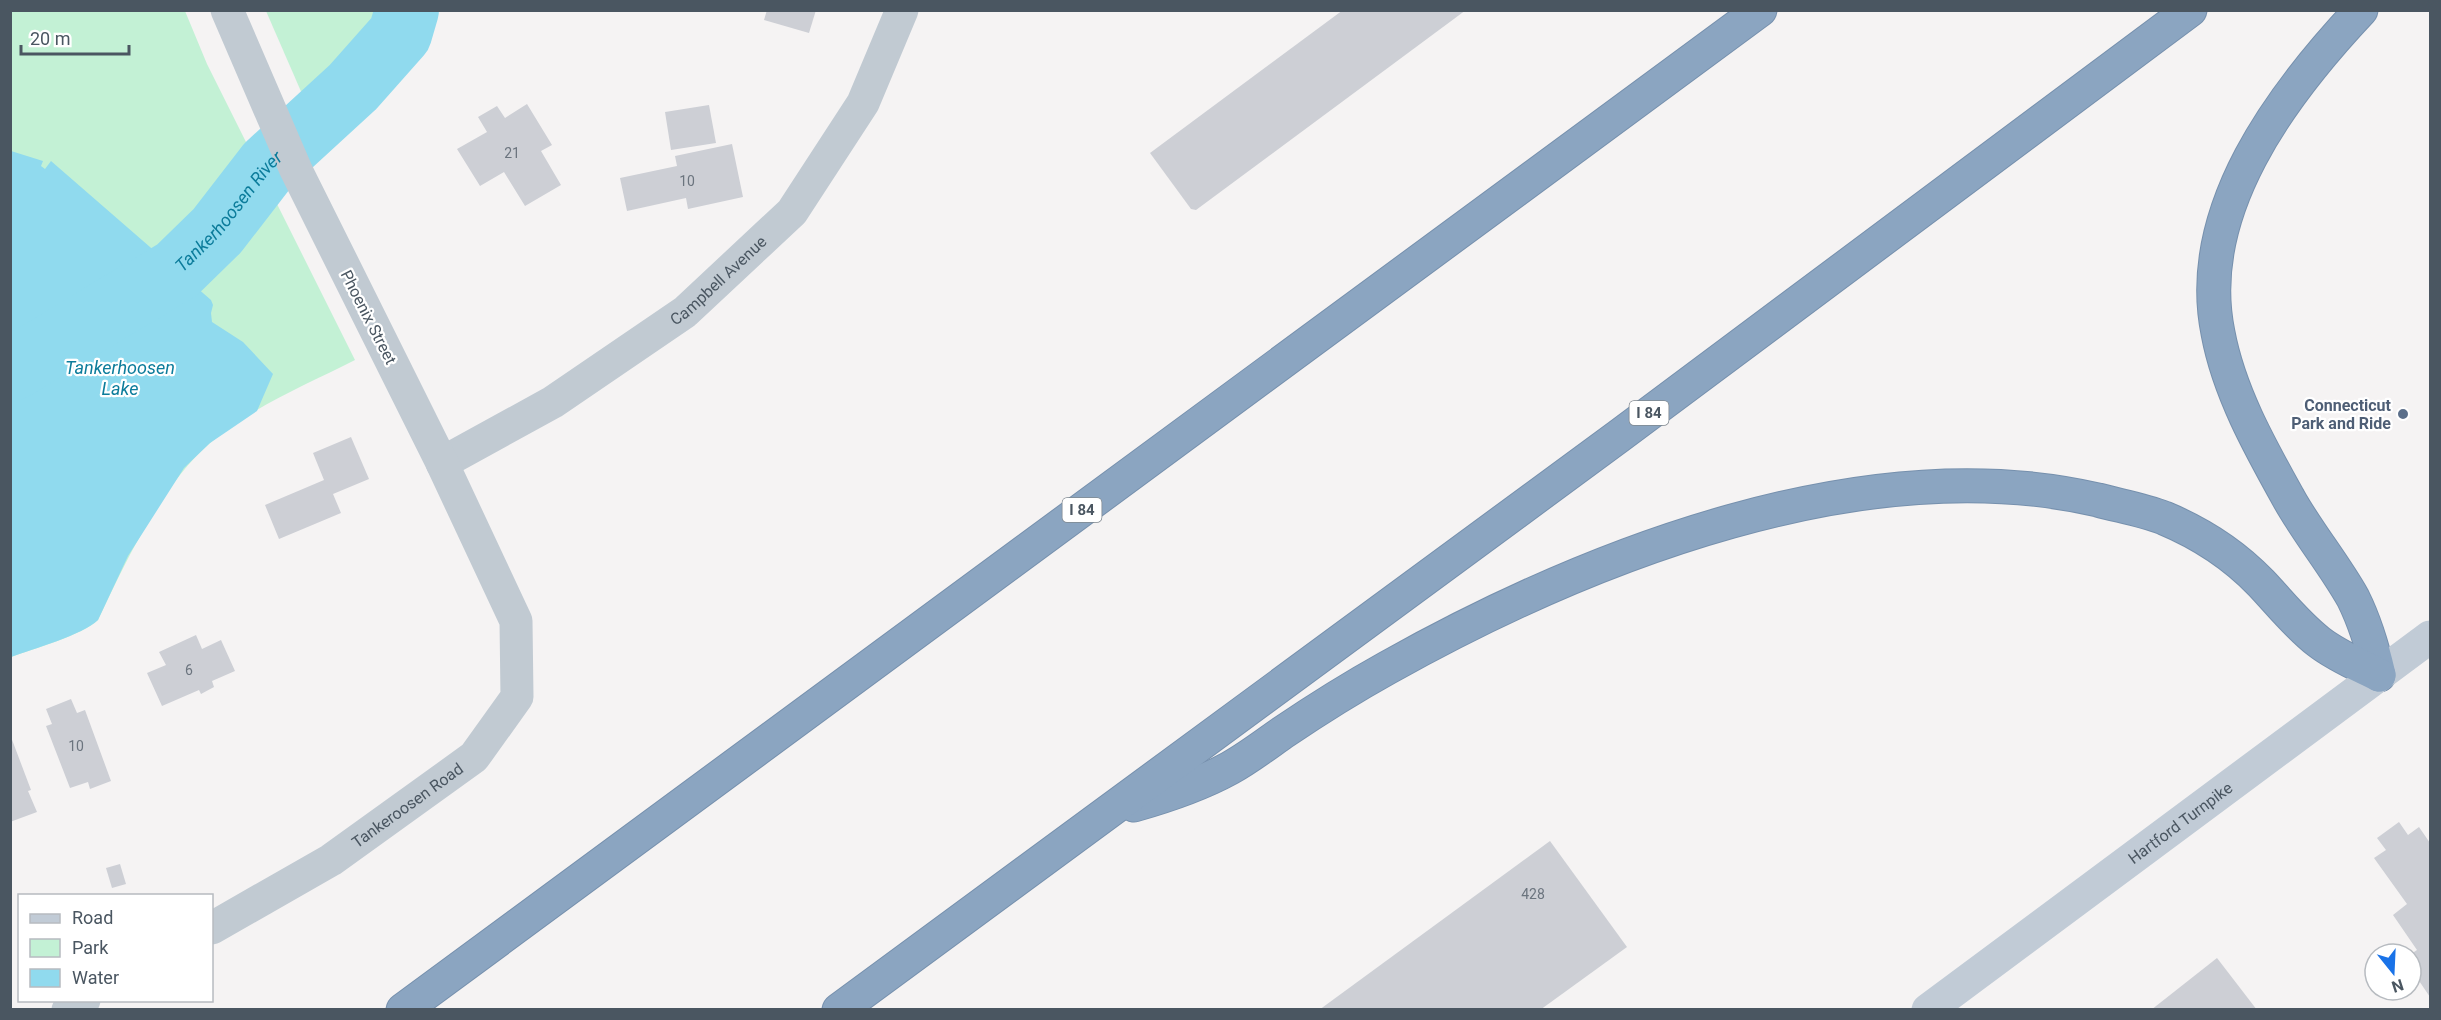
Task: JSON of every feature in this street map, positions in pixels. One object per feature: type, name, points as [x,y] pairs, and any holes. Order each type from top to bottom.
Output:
[{"type":"highway","name":"I 84","points":[[403,1010],[1760,10]]},
{"type":"highway","name":"I 84","points":[[839,1010],[1629,429],[2190,10]]},
{"type":"highway","points":[[2361,10],[2324,50],[2292,91],[2243,175],[2224,220],[2213,287],[2217,331],[2222,355],[2240,403],[2290,502],[2353,600],[2367,632],[2379,675]]},
{"type":"highway","points":[[1106,813],[1201,782],[1231,768],[1359,683],[1444,636],[1572,579],[1629,556],[1730,523],[1819,501],[1895,490],[1971,486],[2030,488],[2090,499],[2164,518],[2199,535],[2232,557],[2320,644],[2379,675]]},
{"type":"main road","name":"Hartford Turnpike","points":[[1928,1010],[2430,637]]},
{"type":"street","name":"Phoenix Street","points":[[227,10],[296,170],[442,463],[516,621]]},
{"type":"street","name":"Campbell Avenue","points":[[442,463],[553,402],[685,312],[792,212],[863,104],[902,10]]},
{"type":"street","name":"Tankeroosen Road","points":[[213,927],[331,860],[474,757],[517,698],[516,621]]},
{"type":"street","points":[[68,1010],[81,1002]]},
{"type":"green space","points":[[11,11],[185,11],[207,64],[355,360],[261,408],[209,444],[175,481],[160,503],[132,550],[98,620],[81,631],[11,657]]},
{"type":"green space","points":[[266,11],[402,11],[364,75],[313,119]]},
{"type":"water","name":"Tankerhoosen Lake","points":[[11,151],[43,161],[41,166],[45,169],[51,161],[211,300],[212,322],[243,342],[273,374],[257,411],[210,443],[184,468],[128,556],[98,620],[81,631],[11,657]]},
{"type":"building","points":[[767,10],[816,10],[809,33],[764,20]]},
{"type":"building","points":[[1343,10],[1466,10],[1196,210],[1191,209],[1150,153]]},
{"type":"building","points":[[527,104],[552,145],[541,151],[561,185],[525,206],[504,172],[480,186],[457,149],[487,132],[478,117],[497,106],[505,118]]},
{"type":"building","points":[[709,105],[716,143],[671,150],[665,112]]},
{"type":"building","points":[[732,144],[743,197],[688,209],[686,198],[627,211],[620,178],[677,166],[675,156]]},
{"type":"building","points":[[351,437],[369,479],[333,494],[341,513],[279,539],[265,505],[324,480],[313,453]]},
{"type":"building","points":[[196,635],[202,649],[221,640],[235,671],[212,681],[214,687],[201,694],[199,690],[162,706],[147,673],[166,665],[159,652]]},
{"type":"building","points":[[71,699],[77,713],[85,710],[111,781],[90,789],[88,782],[70,788],[46,726],[52,724],[46,709]]},
{"type":"building","points":[[11,737],[37,812],[10,822]]},
{"type":"building","points":[[2399,822],[2408,835],[2419,827],[2430,843],[2430,997],[2423,987],[2423,942],[2412,942],[2393,915],[2407,904],[2374,858],[2386,850],[2377,838]]},
{"type":"building","points":[[1550,841],[1627,947],[1540,1010],[1319,1010]]},
{"type":"building","points":[[120,864],[126,884],[112,888],[106,868]]},
{"type":"building","points":[[2217,958],[2257,1010],[2151,1010]]},
{"type":"waterway","name":"Tankerhoosen River","points":[[10,370],[177,270],[217,231],[268,165],[353,87],[400,34],[407,10]]},
{"type":"place","name":"Connecticut Park and Ride","points":[[2403,414]]}]
